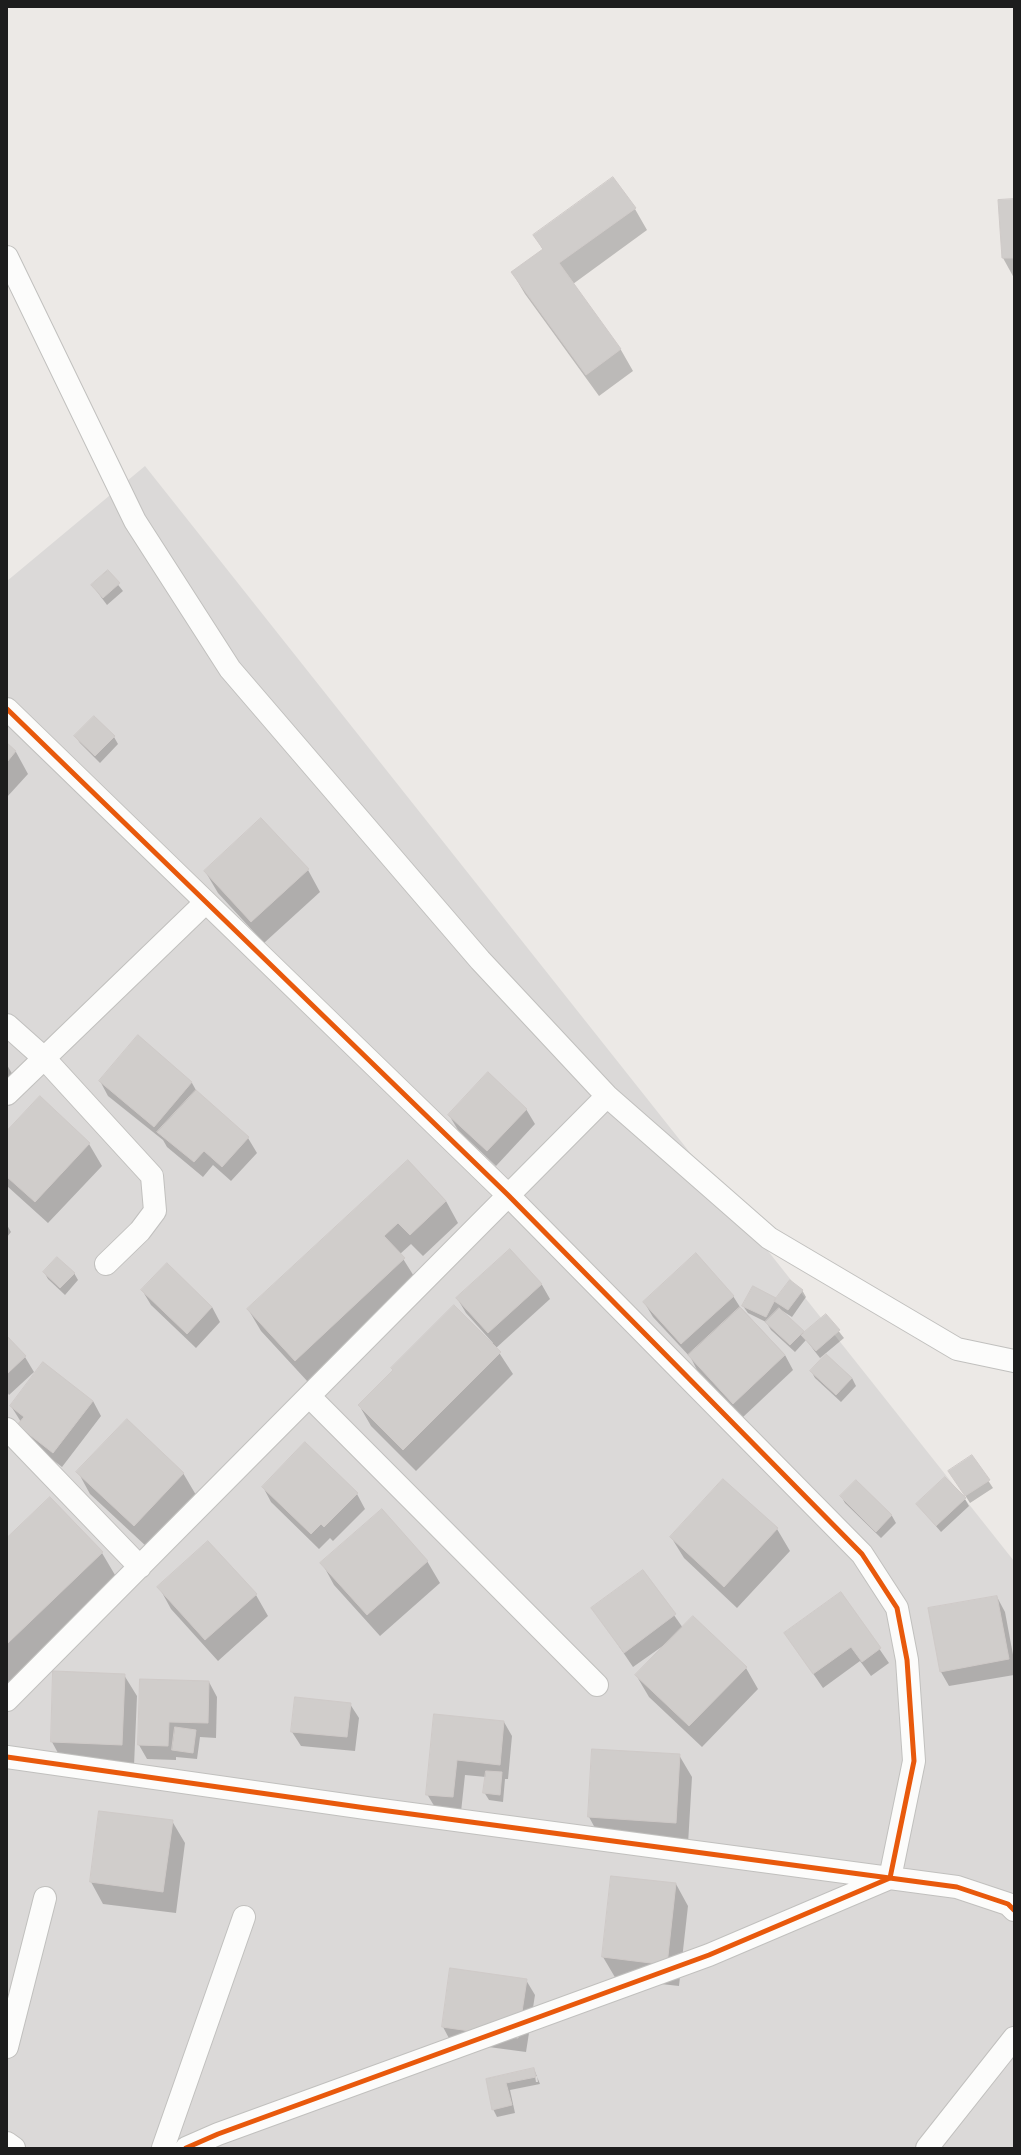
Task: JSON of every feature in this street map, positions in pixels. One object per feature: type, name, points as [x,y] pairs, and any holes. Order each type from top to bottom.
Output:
[{"type":"street","points":[[7,257],[135,521],[230,669],[480,960],[607,1096],[768,1238],[957,1349],[1014,1361]]},
{"type":"street","points":[[7,709],[508,1195],[862,1554],[897,1608],[907,1660],[914,1761],[890,1878]]},
{"type":"street","points":[[7,1094],[206,902]]},
{"type":"street","points":[[7,1024],[44,1058],[152,1176],[155,1211],[140,1231],[106,1264]]},
{"type":"street","points":[[7,1700],[607,1096]]},
{"type":"street","points":[[309,1396],[597,1685]]},
{"type":"street","points":[[7,1429],[140,1567]]},
{"type":"street","points":[[7,1757],[374,1810],[957,1887],[1008,1904],[1014,1910]]},
{"type":"street","points":[[186,2148],[218,2134],[709,1955],[890,1878]]},
{"type":"street","points":[[7,2047],[45,1898]]},
{"type":"street","points":[[163,2148],[244,1918]]},
{"type":"street","points":[[927,2148],[1014,2038]]},
{"type":"street","points":[[7,2143],[14,2148]]},
{"type":"shaded area","points":[[145,466],[1014,1561],[1014,2148],[7,2148],[7,581]]},
{"type":"building","points":[[613,177],[636,208],[559,263],[621,349],[586,375],[511,272],[543,249],[533,235]]},
{"type":"building","points":[[1014,199],[1014,258],[1002,258],[998,200]]},
{"type":"building","points":[[108,570],[120,583],[103,598],[91,585]]},
{"type":"building","points":[[94,716],[115,736],[95,756],[74,736]]},
{"type":"building","points":[[7,743],[16,751],[7,762]]},
{"type":"building","points":[[261,818],[309,869],[251,922],[204,871]]},
{"type":"building","points":[[138,1035],[192,1082],[154,1127],[99,1081]]},
{"type":"building","points":[[488,1072],[527,1109],[487,1151],[448,1115]]},
{"type":"building","points":[[196,1090],[249,1137],[222,1167],[204,1151],[194,1162],[157,1132]]},
{"type":"building","points":[[40,1096],[90,1143],[35,1202],[7,1177],[7,1131]]},
{"type":"building","points":[[408,1160],[446,1201],[410,1235],[398,1223],[384,1236],[405,1258],[295,1361],[247,1309]]},
{"type":"building","points":[[510,1249],[542,1284],[488,1333],[456,1298]]},
{"type":"building","points":[[696,1253],[734,1296],[681,1344],[643,1302]]},
{"type":"building","points":[[57,1257],[75,1273],[60,1288],[43,1272]]},
{"type":"building","points":[[167,1263],[212,1307],[187,1334],[141,1290]]},
{"type":"building","points":[[790,1280],[803,1290],[788,1310],[774,1301]]},
{"type":"building","points":[[753,1286],[776,1298],[766,1317],[742,1306]]},
{"type":"building","points":[[454,1305],[501,1352],[403,1450],[358,1405],[393,1370],[391,1368]]},
{"type":"building","points":[[740,1307],[785,1355],[733,1404],[688,1355]]},
{"type":"building","points":[[779,1308],[804,1331],[790,1345],[765,1322]]},
{"type":"building","points":[[826,1314],[840,1330],[816,1351],[801,1335]]},
{"type":"building","points":[[7,1336],[26,1356],[7,1374]]},
{"type":"building","points":[[826,1354],[852,1378],[836,1395],[810,1371]]},
{"type":"building","points":[[43,1362],[93,1401],[53,1453],[17,1425],[24,1417],[10,1406]]},
{"type":"building","points":[[127,1419],[184,1473],[134,1526],[76,1472]]},
{"type":"building","points":[[305,1442],[358,1493],[324,1527],[321,1524],[311,1534],[262,1487]]},
{"type":"building","points":[[972,1455],[990,1480],[965,1496],[948,1471]]},
{"type":"building","points":[[945,1477],[966,1498],[936,1526],[916,1504]]},
{"type":"building","points":[[723,1479],[778,1528],[724,1587],[670,1537]]},
{"type":"building","points":[[856,1480],[892,1515],[876,1532],[840,1496]]},
{"type":"building","points":[[50,1497],[103,1552],[7,1644],[7,1538]]},
{"type":"building","points":[[382,1509],[428,1561],[367,1615],[320,1563]]},
{"type":"building","points":[[208,1541],[257,1594],[205,1640],[157,1587]]},
{"type":"building","points":[[643,1570],[676,1614],[624,1653],[591,1608]]},
{"type":"building","points":[[841,1592],[881,1648],[862,1662],[851,1647],[813,1674],[784,1633]]},
{"type":"building","points":[[997,1596],[1009,1659],[940,1672],[928,1608]]},
{"type":"building","points":[[693,1616],[747,1667],[689,1726],[635,1675]]},
{"type":"building","points":[[53,1671],[125,1674],[122,1745],[51,1742]]},
{"type":"building","points":[[140,1679],[209,1681],[208,1723],[169,1722],[168,1746],[138,1745]]},
{"type":"building","points":[[295,1697],[351,1703],[347,1737],[291,1732]]},
{"type":"building","points":[[434,1714],[504,1721],[500,1765],[457,1760],[453,1797],[426,1795]]},
{"type":"building","points":[[175,1727],[196,1730],[193,1753],[172,1750]]},
{"type":"building","points":[[592,1749],[680,1754],[676,1823],[588,1817]]},
{"type":"building","points":[[486,1771],[502,1772],[500,1795],[483,1793]]},
{"type":"building","points":[[99,1811],[173,1820],[163,1892],[90,1882]]},
{"type":"building","points":[[611,1876],[676,1883],[667,1965],[602,1957]]},
{"type":"building","points":[[450,1968],[527,1979],[518,2038],[442,2027]]},
{"type":"building","points":[[534,2068],[536,2077],[506,2083],[512,2105],[492,2110],[486,2079]]},
{"type":"cycle path","points":[[7,709],[508,1195],[862,1554],[897,1608],[907,1660],[914,1761],[890,1878],[709,1955],[218,2134],[186,2148]]},
{"type":"cycle path","points":[[7,1757],[366,1808],[957,1887],[1008,1904],[1014,1910]]}]
